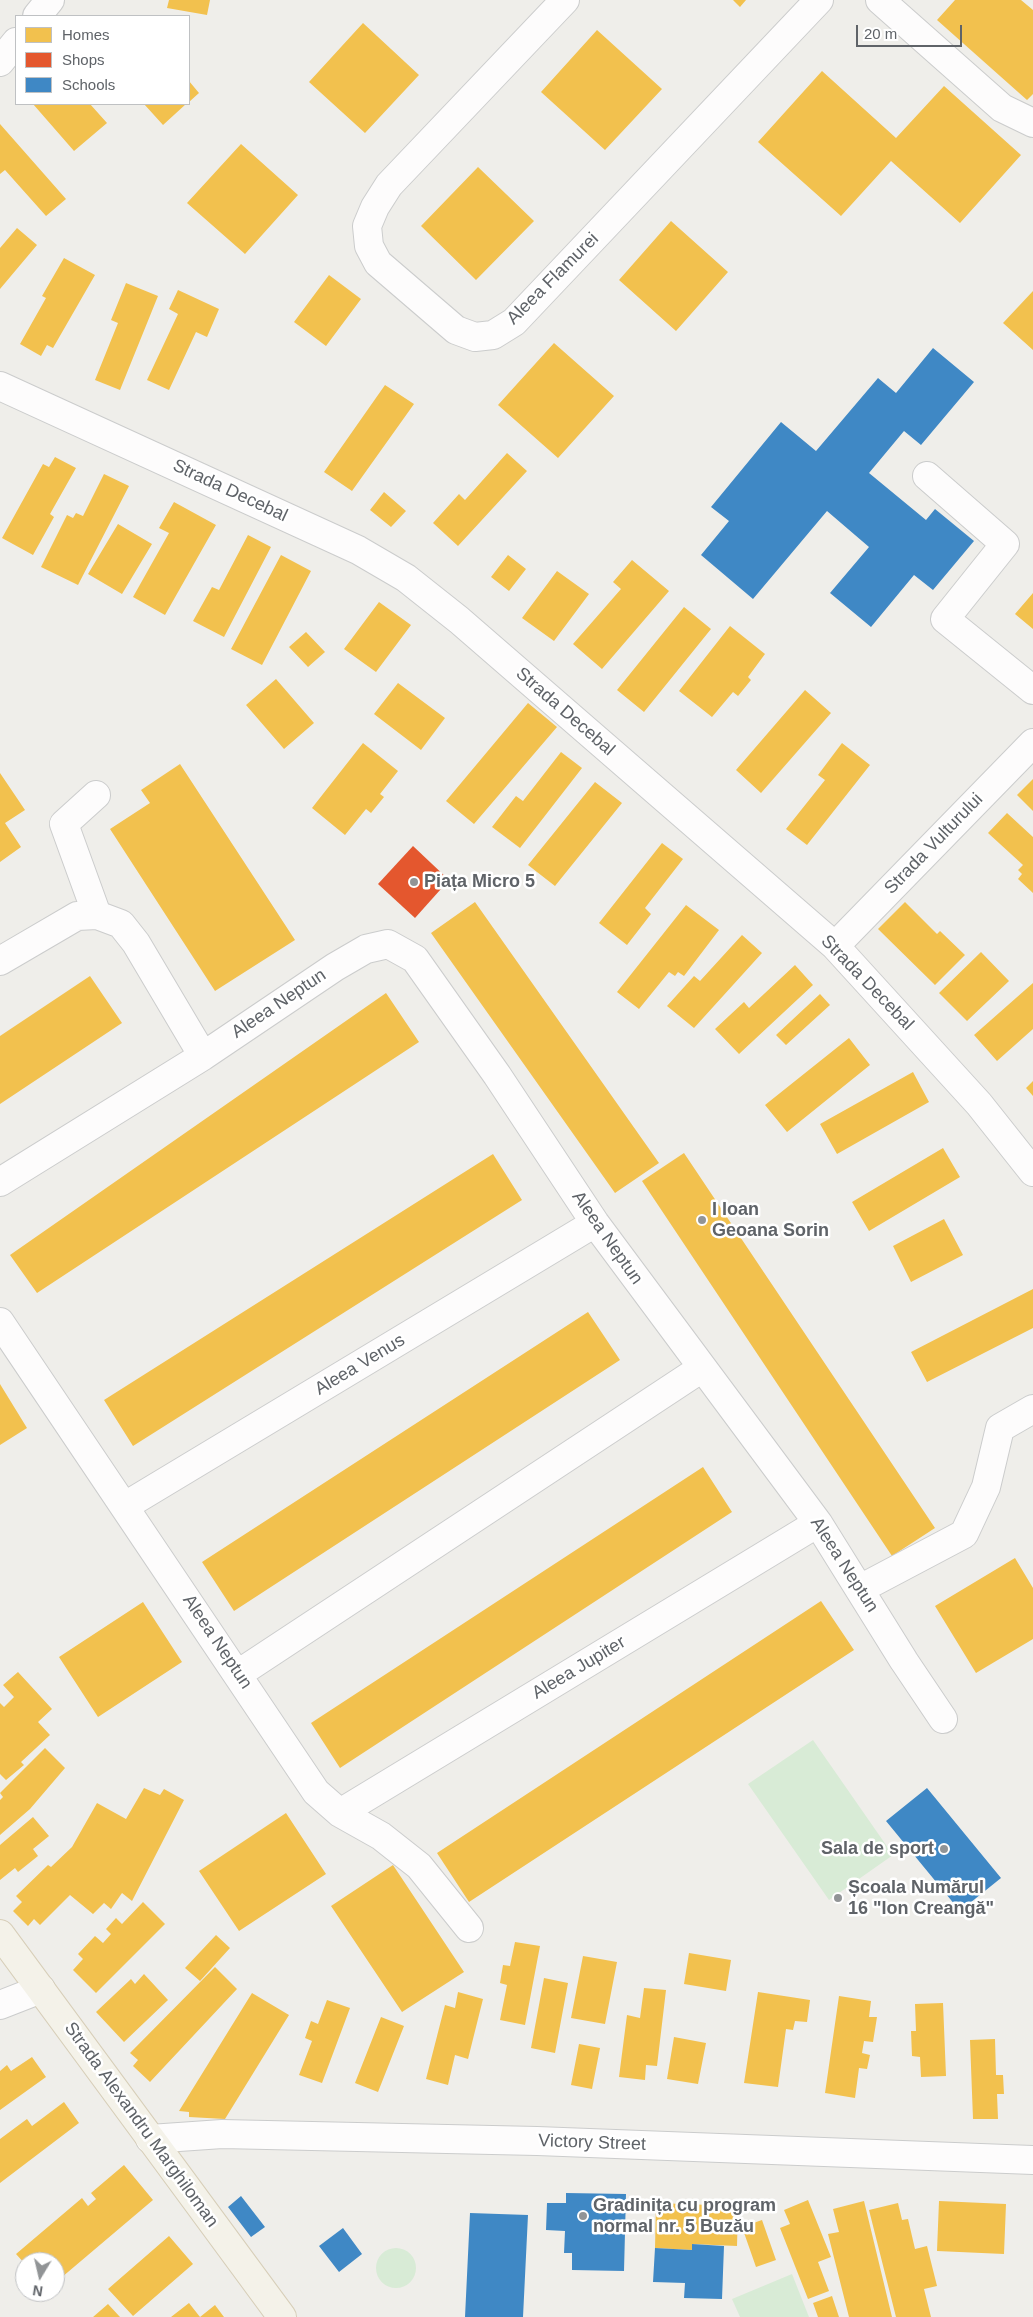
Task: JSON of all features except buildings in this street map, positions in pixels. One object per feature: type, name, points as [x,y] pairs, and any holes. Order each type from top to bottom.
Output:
[{"type":"main road","name":"Strada Alexandru Marghiloman","points":[[0,1934],[282,2317]]},
{"type":"street","points":[[38,15],[50,0]]},
{"type":"street","name":"Aleea Flamurei","points":[[565,0],[389,185],[375,207],[367,226],[369,246],[378,263],[456,330],[475,337],[493,335],[514,322],[818,0]]},
{"type":"street","points":[[880,0],[1002,108],[1033,123]]},
{"type":"street","points":[[0,62],[15,43]]},
{"type":"street","name":"Strada Decebal","points":[[0,386],[358,550],[406,578],[459,620],[835,946],[979,1104],[1033,1172]]},
{"type":"street","points":[[927,476],[1005,544],[945,619],[1033,690]]},
{"type":"street","name":"Strada Vulturului","points":[[835,946],[1033,743]]},
{"type":"street","points":[[96,795],[64,824],[97,915]]},
{"type":"street","points":[[0,961],[77,916],[97,915],[121,924],[136,943],[203,1056]]},
{"type":"street","name":"Aleea Neptun","points":[[0,1182],[203,1056],[335,967],[366,949],[388,944],[415,959],[431,978],[595,1223],[818,1522],[904,1661],[943,1719]]},
{"type":"street","name":"Aleea Venus","points":[[125,1506],[595,1223]]},
{"type":"street","name":"Aleea Neptun","points":[[0,1322],[316,1792],[340,1813],[381,1836],[419,1866],[469,1928]]},
{"type":"street","points":[[238,1674],[702,1368]]},
{"type":"street","points":[[860,1589],[964,1534],[986,1487],[1000,1428],[1033,1409]]},
{"type":"street","name":"Aleea Jupiter","points":[[340,1813],[818,1522]]},
{"type":"street","points":[[0,2005],[41,1989]]},
{"type":"street","name":"Victory Street","points":[[150,2139],[222,2134],[518,2141],[1033,2160]]},
{"type":"green space","points":[[813,1740],[893,1855],[829,1900],[748,1784]]},
{"type":"green space","points":[[392,2248],[400,2248],[407,2251],[413,2257],[416,2268],[413,2279],[407,2285],[400,2288],[392,2288],[385,2285],[379,2279],[376,2272],[376,2264],[379,2257],[385,2251]]},
{"type":"green space","points":[[792,2274],[809,2317],[740,2317],[732,2299]]},
{"type":"place","name":"Piața Micro 5","points":[[414,882]]},
{"type":"place","name":"I Ioan Geoana Sorin","points":[[702,1220]]},
{"type":"place","name":"Sala de sport","points":[[944,1849]]},
{"type":"place","name":"Școala Numărul 16 \"Ion Creangă\"","points":[[838,1898]]},
{"type":"place","name":"Gradinița cu program normal nr. 5 Buzău","points":[[583,2216]]}]
